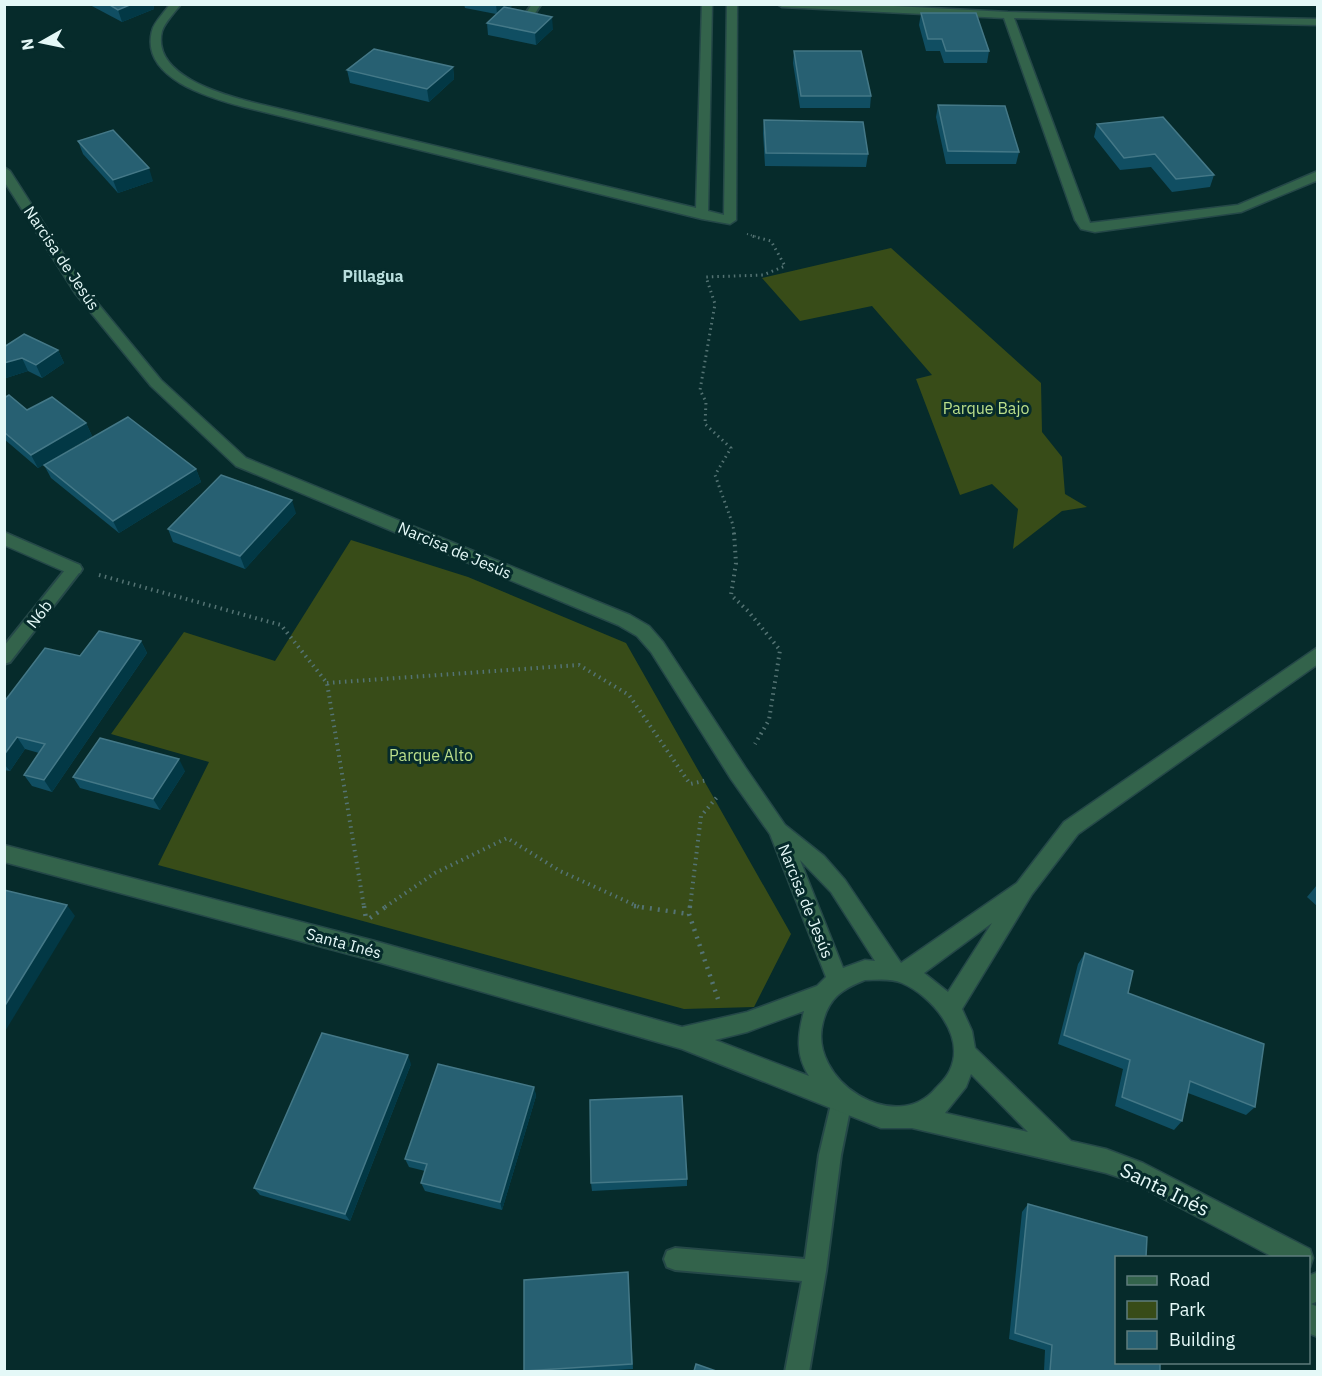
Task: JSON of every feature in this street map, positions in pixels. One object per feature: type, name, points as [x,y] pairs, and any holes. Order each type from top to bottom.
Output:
[{"type":"street","points":[[176,4],[157,30],[158,53],[173,74],[212,94],[248,105],[730,220],[732,4]]},
{"type":"street","points":[[702,215],[707,4]]},
{"type":"street","points":[[782,4],[1008,15],[1317,22]]},
{"type":"street","points":[[1008,15],[1081,220],[1086,226],[1095,228],[1241,208],[1317,175]]},
{"type":"street","name":"Narcisa de Jesús","points":[[4,171],[88,300],[156,383],[241,462],[624,620],[643,631],[657,647],[738,773],[778,830],[830,988]]},
{"type":"street","points":[[4,538],[74,569]]},
{"type":"street","points":[[950,1008],[1025,888],[1071,828],[1317,654]]},
{"type":"street","points":[[778,830],[817,862],[838,886],[900,972]]},
{"type":"street","name":"Santa Inés","points":[[4,853],[371,950],[682,1038],[842,1100]]},
{"type":"street","points":[[900,972],[1025,888]]},
{"type":"street","points":[[865,970],[900,972],[930,987],[950,1008],[961,1029],[964,1052],[961,1073],[951,1093],[935,1108],[914,1117],[889,1119],[864,1113],[842,1100],[823,1082],[812,1059],[808,1035],[812,1014],[830,988],[865,970]]},
{"type":"street","name":"Santa Inés","points":[[682,1038],[747,1022],[830,988]]},
{"type":"street","name":"Santa Inés","points":[[964,1052],[1065,1152]]},
{"type":"street","name":"Santa Inés","points":[[914,1117],[1065,1152],[1135,1171],[1299,1256]]},
{"type":"street","points":[[1261,1236],[1272,1256]]},
{"type":"lane","points":[[527,19],[537,4]]},
{"type":"lane","name":"N6b","points":[[4,658],[74,569]]},
{"type":"lane","points":[[797,1371],[815,1271],[830,1155],[842,1100]]},
{"type":"lane","points":[[675,1259],[815,1271]]},
{"type":"path","points":[[721,1008],[689,915],[701,816],[738,773],[769,720],[780,650],[731,595],[736,562],[733,525],[716,475],[731,448],[705,424],[706,402],[700,390],[715,304],[706,277],[763,275],[785,266],[771,241],[751,237],[730,220]]},
{"type":"path","points":[[74,569],[281,625],[327,682],[366,920],[435,873],[507,838],[560,871],[636,907],[689,915]]},
{"type":"path","points":[[327,682],[579,665],[629,695],[690,784],[738,773]]},
{"type":"green space","name":"Parque Bajo","points":[[891,248],[1041,383],[1042,432],[1062,457],[1065,494],[1087,507],[1062,511],[1013,549],[1018,509],[992,484],[960,495],[916,379],[932,375],[872,306],[800,321],[762,278]]},
{"type":"green space","name":"Parque Alto","points":[[351,540],[468,577],[626,643],[791,934],[754,1007],[684,1009],[158,865],[209,762],[111,734],[184,632],[275,661]]},
{"type":"building","points":[[108,4],[132,4],[118,10]]},
{"type":"building","points":[[504,7],[552,17],[535,33],[487,23]]},
{"type":"building","points":[[921,13],[976,13],[989,51],[946,51],[942,39],[928,39]]},
{"type":"building","points":[[374,49],[453,67],[427,89],[347,70]]},
{"type":"building","points":[[794,51],[861,51],[871,96],[801,96]]},
{"type":"building","points":[[938,105],[1005,106],[1019,152],[948,151]]},
{"type":"building","points":[[1163,117],[1214,175],[1176,179],[1155,154],[1124,158],[1097,124]]},
{"type":"building","points":[[764,120],[863,122],[868,154],[766,153]]},
{"type":"building","points":[[113,130],[149,168],[113,180],[78,141]]},
{"type":"building","points":[[24,334],[58,350],[36,365],[22,358],[4,363],[4,347]]},
{"type":"building","points":[[9,395],[27,410],[52,397],[86,423],[31,455],[4,432],[4,398]]},
{"type":"building","points":[[128,417],[196,469],[113,521],[44,465]]},
{"type":"building","points":[[221,475],[292,500],[240,556],[168,529]]},
{"type":"building","points":[[99,631],[141,641],[44,780],[24,775],[45,744],[17,737],[4,755],[4,702],[45,648],[80,656]]},
{"type":"building","points":[[100,738],[179,759],[153,799],[73,777]]},
{"type":"building","points":[[4,890],[67,905],[4,1007]]},
{"type":"building","points":[[1085,953],[1133,971],[1128,993],[1264,1044],[1255,1107],[1190,1081],[1182,1121],[1122,1097],[1130,1060],[1064,1035]]},
{"type":"building","points":[[322,1033],[408,1055],[345,1214],[254,1188]]},
{"type":"building","points":[[438,1064],[534,1087],[500,1202],[421,1183],[427,1164],[405,1159]]},
{"type":"building","points":[[682,1096],[687,1179],[591,1183],[590,1100]]},
{"type":"building","points":[[1028,1204],[1147,1237],[1146,1256],[1115,1256],[1115,1364],[1160,1364],[1160,1371],[1050,1371],[1052,1345],[1015,1333]]},
{"type":"building","points":[[628,1272],[632,1364],[524,1371],[524,1280]]},
{"type":"building","points":[[696,1364],[716,1371],[694,1371]]},
{"type":"district","name":"Pillagua","points":[[373,276]]}]
